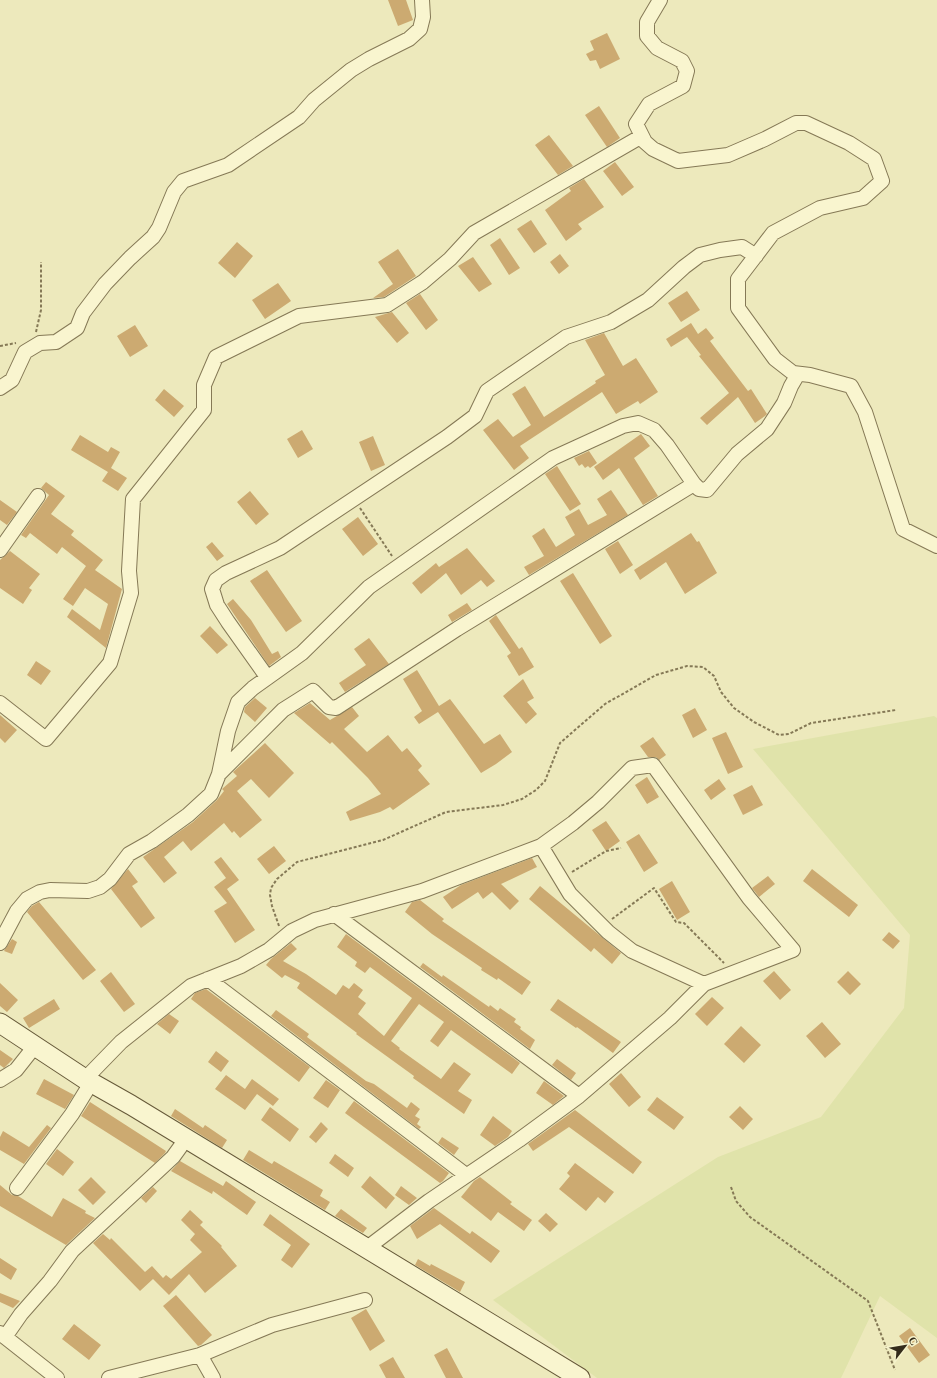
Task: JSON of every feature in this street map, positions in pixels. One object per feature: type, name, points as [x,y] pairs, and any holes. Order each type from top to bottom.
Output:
[{"type":"street","points":[[0,388],[12,380],[25,352],[40,343],[56,342],[77,328],[83,313],[105,284],[153,237],[159,228],[174,192],[183,180],[228,165],[299,117],[314,100],[351,70],[369,59],[409,39],[420,29],[423,16],[422,0]]},
{"type":"street","points":[[660,0],[647,22],[647,36],[657,48],[682,61],[687,71],[683,86],[649,104],[636,124],[645,142],[653,149],[678,160],[728,155],[765,139],[796,123],[806,124],[849,143],[874,159],[882,181],[863,198],[820,208],[774,233],[738,279],[738,308],[775,359],[793,373],[851,386],[865,412],[903,529],[937,546]]},
{"type":"street","points":[[0,703],[46,739],[110,663],[131,593],[129,571],[133,499],[204,410],[204,385],[216,357],[299,316],[387,305],[428,278],[450,259],[474,233],[642,136]]},
{"type":"street","points":[[267,677],[217,605],[212,589],[216,580],[226,573],[280,548],[354,500],[475,416],[486,391],[566,337],[611,322],[648,300],[684,267],[700,255],[742,247],[756,256]]},
{"type":"street","points":[[0,943],[17,911],[27,899],[40,892],[50,890],[88,891],[100,887],[110,879],[129,854],[152,841],[200,805],[211,794],[219,774],[228,731],[238,702],[267,677],[302,653],[369,587],[399,565],[553,458],[623,426],[638,423],[654,430],[668,445],[694,484],[699,489],[707,490],[737,454],[767,429],[784,403],[798,374]]},
{"type":"street","points":[[219,774],[283,710],[313,691],[329,707],[336,708],[457,628],[694,484]]},
{"type":"street","points":[[0,550],[38,496]]},
{"type":"street","points":[[17,1188],[72,1114],[88,1081],[121,1042],[191,986],[241,966],[269,950],[292,931],[315,920],[422,891],[541,846],[573,823],[603,797],[632,768],[654,765],[744,892],[793,950],[704,984],[670,1018],[579,1096],[428,1201],[366,1248]]},
{"type":"street","points":[[541,846],[570,894],[602,926],[632,951],[704,984]]},
{"type":"street","points":[[334,914],[579,1096]]},
{"type":"street","points":[[208,979],[466,1175]]},
{"type":"street","points":[[0,1023],[88,1081],[580,1378]]},
{"type":"street","points":[[0,1080],[16,1070],[35,1046]]},
{"type":"street","points":[[57,1378],[2,1335],[50,1281],[72,1251],[173,1157],[186,1139]]},
{"type":"street","points":[[108,1378],[200,1355],[272,1325],[365,1300]]},
{"type":"street","points":[[200,1355],[213,1378]]},
{"type":"path","points":[[0,346],[25,341],[33,347],[41,310],[41,262]]},
{"type":"path","points":[[354,500],[399,565]]},
{"type":"path","points":[[278,943],[281,932],[270,895],[272,888],[278,879],[297,862],[383,840],[446,812],[503,805],[522,799],[536,790],[545,781],[560,743],[605,704],[656,675],[687,666],[703,667],[714,676],[721,692],[734,708],[754,722],[779,735],[788,734],[811,723],[896,710]]},
{"type":"path","points":[[560,879],[606,851],[621,848]]},
{"type":"path","points":[[602,926],[654,888],[676,922],[684,923],[733,972]]},
{"type":"path","points":[[731,1187],[736,1201],[750,1217],[868,1301],[895,1370]]},
{"type":"green space","points":[[934,716],[937,718],[937,1338],[880,1296],[841,1378],[597,1378],[493,1300],[718,1157],[821,1117],[904,1008],[910,935],[753,749]]},
{"type":"building","points":[[388,0],[406,0],[413,20],[398,26]]},
{"type":"building","points":[[607,33],[620,59],[600,69],[596,60],[590,61],[586,54],[594,50],[590,41]]},
{"type":"building","points":[[599,106],[620,138],[607,147],[585,115]]},
{"type":"building","points":[[549,135],[573,166],[558,175],[535,145]]},
{"type":"building","points":[[615,162],[634,187],[622,196],[603,171]]},
{"type":"building","points":[[584,179],[604,207],[578,224],[582,229],[566,241],[545,210],[571,191],[569,188]]},
{"type":"building","points":[[531,220],[547,244],[534,253],[517,229]]},
{"type":"building","points":[[500,238],[520,268],[509,275],[490,245]]},
{"type":"building","points":[[237,242],[253,256],[235,278],[218,263]]},
{"type":"building","points":[[398,249],[416,276],[384,297],[373,298],[393,284],[378,262]]},
{"type":"building","points":[[560,254],[569,266],[559,274],[550,262]]},
{"type":"building","points":[[473,257],[492,284],[479,292],[458,266]]},
{"type":"building","points":[[278,283],[291,301],[265,319],[252,300]]},
{"type":"building","points":[[687,291],[700,310],[681,322],[668,303]]},
{"type":"building","points":[[420,294],[438,320],[426,330],[406,303]]},
{"type":"building","points":[[392,312],[409,333],[397,343],[375,317]]},
{"type":"building","points":[[691,323],[698,334],[706,328],[714,338],[710,341],[748,391],[751,389],[767,414],[765,416],[755,423],[738,397],[707,425],[700,418],[729,393],[699,356],[701,355],[687,337],[671,347],[666,339]]},
{"type":"building","points":[[135,325],[148,346],[130,357],[117,336]]},
{"type":"building","points":[[604,333],[623,366],[636,358],[658,392],[640,404],[638,401],[616,414],[602,392],[520,446],[529,458],[514,470],[483,430],[498,419],[513,437],[531,425],[512,394],[525,386],[544,417],[596,383],[595,381],[605,375],[585,340]]},
{"type":"building","points":[[164,389],[184,406],[174,417],[155,400]]},
{"type":"building","points":[[302,430],[313,449],[298,458],[287,439]]},
{"type":"building","points":[[641,434],[650,446],[634,458],[658,496],[643,505],[619,468],[603,480],[594,467]]},
{"type":"building","points":[[80,435],[108,452],[111,447],[120,452],[111,468],[127,478],[118,491],[102,481],[108,472],[71,450]]},
{"type":"building","points":[[373,436],[385,465],[371,471],[359,442]]},
{"type":"building","points":[[589,451],[597,463],[590,468],[588,466],[585,468],[582,464],[579,466],[574,458]]},
{"type":"building","points":[[557,466],[581,504],[570,511],[545,474]]},
{"type":"building","points":[[46,482],[65,496],[51,514],[74,531],[71,535],[103,560],[95,570],[122,589],[106,648],[67,617],[72,609],[100,630],[108,604],[85,588],[73,606],[63,599],[86,566],[62,547],[57,554],[30,533],[26,538],[21,535],[49,495],[41,488]]},
{"type":"building","points":[[611,490],[628,515],[529,575],[524,567],[544,556],[532,536],[544,528],[556,547],[575,535],[565,517],[579,509],[588,525],[607,515],[597,499]]},
{"type":"building","points":[[250,491],[269,514],[256,525],[237,502]]},
{"type":"building","points":[[0,500],[17,512],[7,525],[0,520]]},
{"type":"building","points":[[358,517],[378,544],[363,556],[342,529]]},
{"type":"building","points":[[691,533],[697,542],[699,541],[717,573],[685,594],[666,562],[640,580],[634,570]]},
{"type":"building","points":[[618,541],[633,565],[620,574],[605,549]]},
{"type":"building","points":[[212,542],[224,556],[217,561],[206,547]]},
{"type":"building","points":[[467,548],[495,581],[487,587],[481,580],[461,595],[446,573],[421,594],[412,583],[436,563],[439,567]]},
{"type":"building","points":[[10,551],[40,574],[29,588],[32,590],[23,604],[0,588],[0,560]]},
{"type":"building","points":[[267,570],[302,621],[286,632],[250,581]]},
{"type":"building","points":[[573,573],[612,636],[600,644],[560,581]]},
{"type":"building","points":[[233,599],[251,620],[272,654],[278,651],[281,657],[269,666],[227,604]]},
{"type":"building","points":[[467,603],[472,610],[452,622],[448,615]]},
{"type":"building","points":[[496,615],[519,649],[522,647],[534,667],[519,676],[507,656],[511,653],[489,621]]},
{"type":"building","points":[[210,626],[228,645],[217,654],[200,636]]},
{"type":"building","points":[[369,638],[389,664],[345,692],[339,683],[366,665],[354,649]]},
{"type":"building","points":[[36,661],[51,671],[41,685],[27,675]]},
{"type":"building","points":[[417,670],[439,706],[450,699],[484,744],[500,734],[512,752],[481,773],[438,712],[419,724],[414,717],[422,711],[403,679]]},
{"type":"building","points":[[523,679],[534,698],[527,702],[537,714],[526,724],[503,696]]},
{"type":"building","points":[[255,698],[267,708],[255,722],[244,712],[245,707]]},
{"type":"building","points":[[310,703],[330,720],[352,707],[359,716],[344,729],[367,752],[388,735],[402,752],[407,748],[422,766],[418,770],[430,784],[393,810],[390,807],[380,812],[350,821],[346,812],[381,794],[368,778],[332,742],[330,744],[294,713]]},
{"type":"building","points":[[695,708],[707,730],[693,738],[682,715]]},
{"type":"building","points":[[0,715],[17,730],[5,743],[0,738]]},
{"type":"building","points":[[726,732],[743,767],[728,774],[712,738]]},
{"type":"building","points":[[653,737],[666,755],[659,760],[656,757],[648,757],[640,746]]},
{"type":"building","points":[[265,743],[294,773],[269,798],[251,779],[237,791],[262,820],[240,838],[234,831],[232,833],[224,823],[191,851],[183,841],[164,857],[177,873],[164,883],[143,857],[193,822],[217,800],[224,791],[222,789],[237,776],[233,772]]},
{"type":"building","points":[[647,777],[659,797],[647,804],[635,785]]},
{"type":"building","points":[[719,779],[726,789],[711,800],[704,790]]},
{"type":"building","points":[[752,785],[763,805],[743,815],[733,795]]},
{"type":"building","points":[[606,821],[620,841],[606,851],[592,830]]},
{"type":"building","points":[[639,834],[658,863],[644,872],[626,842]]},
{"type":"building","points":[[274,846],[286,861],[269,874],[257,859]]},
{"type":"building","points":[[221,857],[239,880],[227,889],[255,930],[235,943],[214,911],[227,903],[214,887],[226,878],[214,862]]},
{"type":"building","points":[[532,858],[537,867],[501,884],[519,901],[510,910],[492,892],[483,899],[478,892],[452,909],[443,897],[461,885]]},
{"type":"building","points":[[128,869],[138,882],[132,886],[155,918],[141,928],[111,889]]},
{"type":"building","points":[[812,869],[858,905],[849,917],[803,881]]},
{"type":"building","points":[[768,876],[775,884],[759,897],[752,888]]},
{"type":"building","points":[[672,881],[690,912],[677,920],[659,889]]},
{"type":"building","points":[[540,886],[621,953],[612,964],[594,948],[591,952],[529,899]]},
{"type":"building","points":[[420,900],[444,919],[442,921],[531,982],[522,995],[498,978],[497,980],[481,970],[482,968],[432,934],[405,912],[412,902]]},
{"type":"building","points":[[39,902],[96,970],[83,980],[27,912],[32,906]]},
{"type":"building","points":[[889,932],[900,941],[893,949],[882,940]]},
{"type":"building","points":[[346,934],[520,1063],[512,1074],[451,1030],[438,1047],[430,1041],[444,1022],[419,1004],[391,1041],[400,1048],[399,1049],[441,1079],[454,1062],[471,1074],[458,1091],[472,1100],[464,1114],[413,1078],[414,1076],[356,1034],[357,1033],[297,988],[300,983],[285,975],[282,978],[266,965],[271,959],[291,943],[297,949],[283,961],[306,974],[336,995],[343,985],[349,989],[354,983],[363,990],[358,997],[366,1003],[358,1014],[384,1036],[412,998],[370,967],[365,973],[355,966],[357,962],[337,947]]},
{"type":"building","points":[[12,939],[17,942],[12,954],[4,951]]},
{"type":"building","points":[[423,963],[489,1007],[490,1005],[498,1011],[500,1008],[516,1019],[514,1022],[521,1027],[520,1029],[535,1040],[530,1049],[420,967]]},
{"type":"building","points":[[774,971],[791,990],[780,1000],[763,981]]},
{"type":"building","points":[[848,971],[861,984],[850,995],[837,982]]},
{"type":"building","points":[[111,972],[135,1004],[124,1012],[100,981]]},
{"type":"building","points":[[0,983],[18,1000],[7,1012],[0,1006]]},
{"type":"building","points":[[206,989],[310,1067],[299,1082],[191,999],[195,993]]},
{"type":"building","points":[[712,997],[724,1008],[707,1026],[695,1014]]},
{"type":"building","points":[[54,999],[60,1009],[29,1028],[23,1018]]},
{"type":"building","points":[[558,999],[621,1042],[613,1053],[550,1010]]},
{"type":"building","points":[[276,1010],[309,1034],[307,1037],[366,1081],[374,1084],[407,1108],[411,1102],[420,1109],[415,1116],[420,1119],[417,1124],[421,1127],[419,1129],[271,1016]]},
{"type":"building","points":[[169,1014],[179,1021],[170,1034],[157,1024]]},
{"type":"building","points":[[822,1022],[841,1044],[825,1058],[806,1036]]},
{"type":"building","points":[[741,1026],[761,1045],[744,1063],[724,1044]]},
{"type":"building","points":[[0,1050],[13,1059],[4,1068],[0,1065]]},
{"type":"building","points":[[216,1051],[229,1061],[221,1072],[208,1062]]},
{"type":"building","points":[[557,1059],[576,1073],[571,1080],[552,1065]]},
{"type":"building","points":[[621,1073],[641,1097],[629,1107],[609,1084]]},
{"type":"building","points":[[226,1075],[245,1089],[252,1079],[279,1099],[273,1106],[257,1094],[245,1110],[215,1089]]},
{"type":"building","points":[[44,1079],[74,1095],[65,1109],[36,1094]]},
{"type":"building","points":[[326,1080],[340,1090],[328,1108],[313,1098]]},
{"type":"building","points":[[544,1081],[564,1096],[553,1105],[536,1093]]},
{"type":"building","points":[[657,1097],[684,1117],[674,1130],[647,1110]]},
{"type":"building","points":[[354,1101],[449,1173],[443,1181],[440,1183],[345,1113]]},
{"type":"building","points":[[90,1102],[166,1151],[165,1153],[155,1163],[81,1116]]},
{"type":"building","points":[[740,1106],[753,1119],[743,1130],[729,1117]]},
{"type":"building","points":[[270,1107],[299,1129],[290,1142],[261,1120]]},
{"type":"building","points":[[175,1109],[203,1128],[205,1125],[227,1140],[222,1148],[171,1116]]},
{"type":"building","points":[[575,1110],[642,1162],[633,1174],[569,1127],[533,1151],[528,1144]]},
{"type":"building","points":[[493,1116],[512,1131],[508,1137],[495,1146],[480,1135]]},
{"type":"building","points":[[321,1122],[328,1129],[316,1143],[309,1137]]},
{"type":"building","points":[[47,1125],[51,1128],[24,1164],[0,1150],[0,1137],[3,1131],[29,1147]]},
{"type":"building","points":[[442,1137],[459,1148],[454,1155],[438,1143]]},
{"type":"building","points":[[57,1149],[74,1162],[63,1176],[46,1164]]},
{"type":"building","points":[[249,1150],[272,1164],[274,1161],[323,1190],[320,1196],[330,1202],[325,1210],[243,1160]]},
{"type":"building","points":[[335,1154],[354,1168],[348,1177],[329,1163]]},
{"type":"building","points":[[180,1161],[223,1186],[226,1181],[256,1202],[247,1215],[213,1191],[212,1194],[171,1171]]},
{"type":"building","points":[[575,1163],[614,1192],[605,1203],[598,1197],[586,1211],[559,1189],[570,1176],[567,1173]]},
{"type":"building","points":[[370,1176],[395,1198],[386,1209],[361,1187]]},
{"type":"building","points":[[91,1177],[106,1192],[93,1205],[78,1190]]},
{"type":"building","points":[[480,1177],[512,1202],[510,1204],[532,1220],[524,1231],[498,1212],[491,1221],[461,1197],[474,1181]]},
{"type":"building","points":[[0,1185],[12,1195],[18,1196],[52,1217],[63,1198],[95,1218],[66,1245],[0,1206]]},
{"type":"building","points":[[401,1186],[417,1198],[409,1205],[395,1195]]},
{"type":"building","points":[[153,1187],[157,1191],[146,1203],[141,1198]]},
{"type":"building","points":[[434,1208],[470,1234],[472,1231],[500,1251],[491,1263],[440,1224],[417,1239],[410,1226]]},
{"type":"building","points":[[341,1209],[367,1228],[363,1233],[335,1216]]},
{"type":"building","points":[[190,1210],[203,1222],[200,1225],[222,1246],[221,1247],[237,1266],[205,1293],[189,1274],[169,1295],[153,1279],[140,1291],[93,1243],[103,1234],[110,1240],[111,1238],[145,1272],[152,1266],[163,1278],[166,1275],[171,1279],[202,1252],[190,1240],[195,1234],[181,1220]]},
{"type":"building","points":[[546,1213],[558,1224],[550,1232],[538,1221]]},
{"type":"building","points":[[270,1214],[310,1244],[292,1268],[281,1260],[291,1245],[263,1225]]},
{"type":"building","points":[[0,1258],[17,1269],[11,1280],[0,1273]]},
{"type":"building","points":[[418,1259],[430,1266],[431,1264],[465,1282],[460,1292],[415,1265]]},
{"type":"building","points":[[0,1293],[20,1301],[13,1308],[0,1302]]},
{"type":"building","points":[[176,1295],[212,1335],[201,1345],[198,1346],[163,1306]]},
{"type":"building","points":[[366,1309],[385,1341],[370,1351],[351,1318]]},
{"type":"building","points":[[74,1324],[101,1345],[89,1360],[62,1339]]},
{"type":"building","points":[[910,1328],[930,1355],[919,1363],[899,1336]]},
{"type":"building","points":[[447,1348],[463,1378],[446,1378],[434,1355]]},
{"type":"building","points":[[393,1357],[405,1378],[386,1378],[379,1365]]}]
